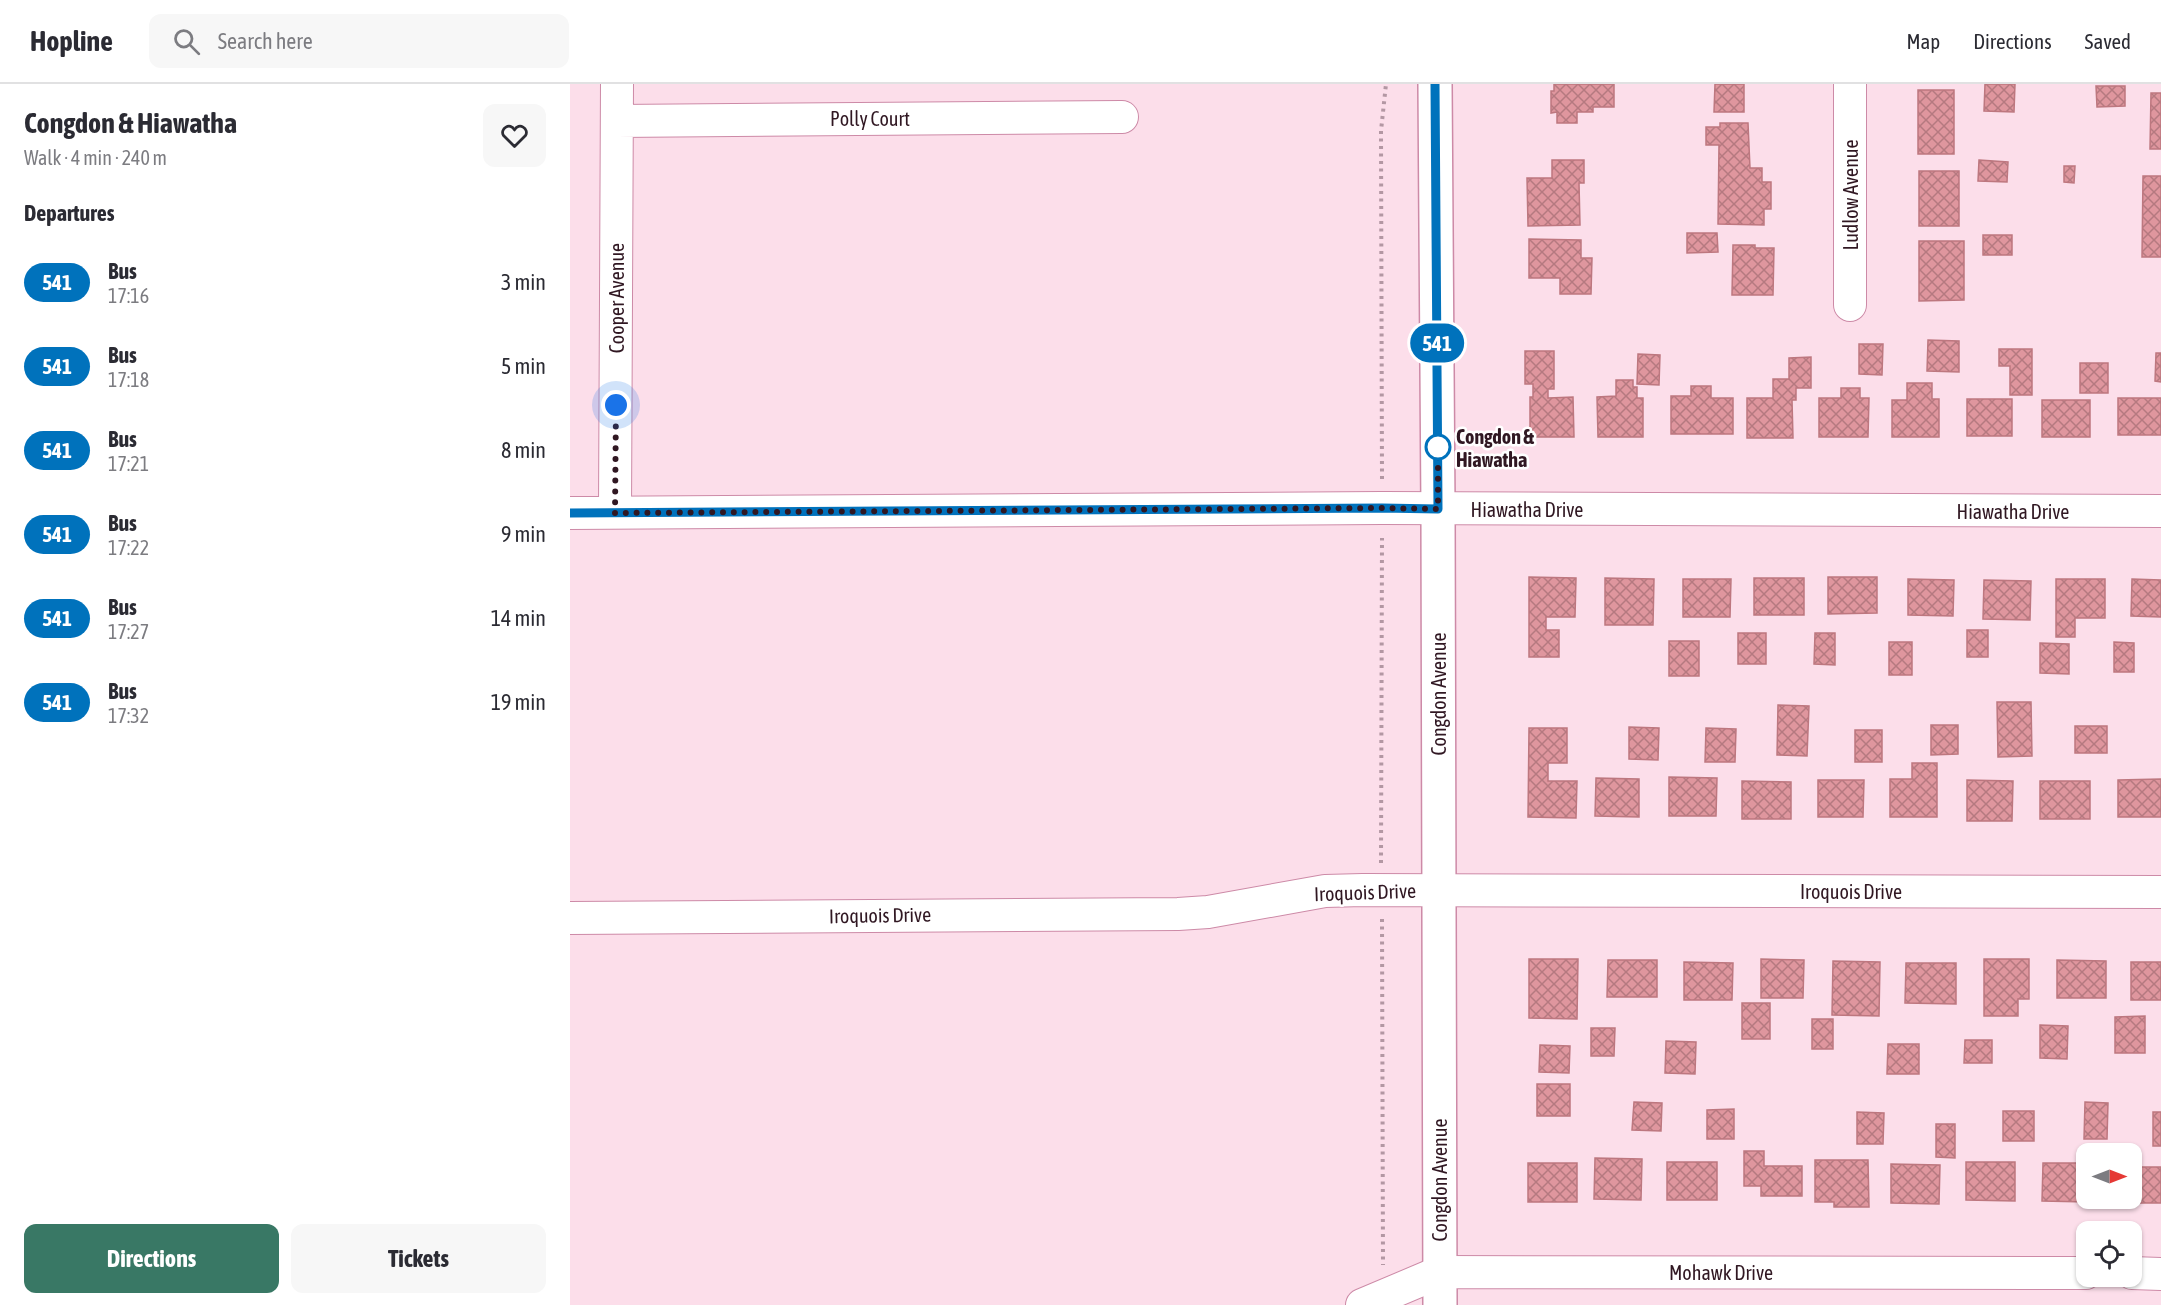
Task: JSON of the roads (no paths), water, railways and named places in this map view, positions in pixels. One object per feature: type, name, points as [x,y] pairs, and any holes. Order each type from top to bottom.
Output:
[{"type":"street","name":"Cooper Avenue","points":[[615,513],[617,84]]},
{"type":"street","name":"Congdon Avenue","points":[[1435,84],[1440,1305]]},
{"type":"street","name":"Ludlow Avenue","points":[[1850,84],[1850,305]]},
{"type":"street","name":"Polly Court","points":[[617,120],[1122,117]]},
{"type":"street","name":"Hiawatha Drive","points":[[570,513],[1370,508],[2161,511]]},
{"type":"street","name":"Iroquois Drive","points":[[570,918],[1178,914],[1208,912],[1325,891],[2161,892]]},
{"type":"street","name":"Mohawk Drive","points":[[1362,1305],[1440,1272],[2076,1273]]},
{"type":"street","points":[[2142,1274],[2161,1274]]},
{"type":"place","name":"Congdon & Hiawatha","points":[[1438,447]]}]
